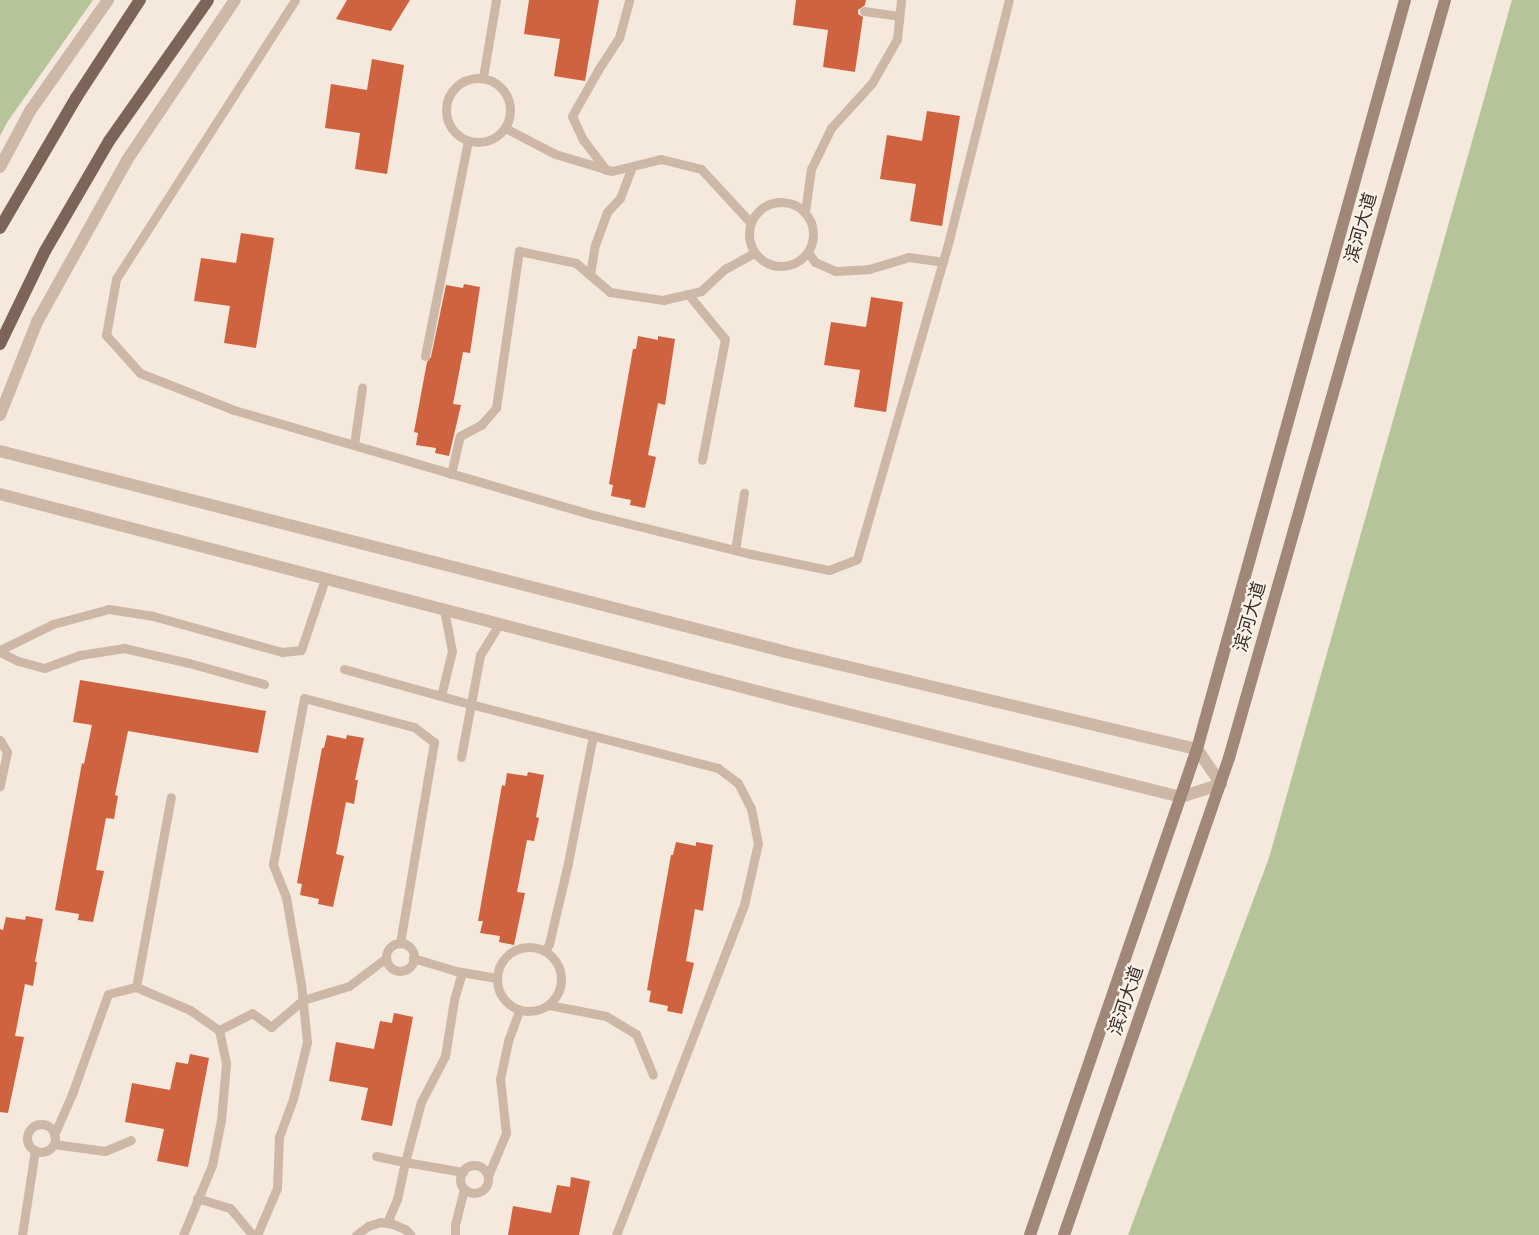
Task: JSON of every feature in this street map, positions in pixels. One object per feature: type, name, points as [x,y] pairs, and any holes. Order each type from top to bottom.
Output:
[{"type":"main road","points":[[0,228],[76,98],[140,0]]},
{"type":"main road","points":[[0,344],[45,251],[109,141],[208,0]]},
{"type":"main road","name":"滨河大道","points":[[1030,1235],[1197,750],[1405,0]]},
{"type":"main road","name":"滨河大道","points":[[1064,1235],[1221,784],[1444,0]]},
{"type":"street","points":[[0,167],[30,111],[108,0]]},
{"type":"street","points":[[0,415],[37,322],[127,160],[236,0]]},
{"type":"street","points":[[0,451],[776,650],[1197,750],[1221,784],[1181,797],[776,696],[0,494]]},
{"type":"lane","points":[[295,0],[116,279],[106,335],[140,373],[234,410],[594,516],[735,550],[829,570],[857,558],[943,262],[1009,0]]},
{"type":"lane","points":[[483,78],[496,0]]},
{"type":"lane","points":[[606,170],[583,140],[572,116],[598,70],[620,38],[629,0]]},
{"type":"lane","points":[[805,212],[811,169],[831,128],[872,83],[896,39],[902,0]]},
{"type":"lane","points":[[864,11],[900,16]]},
{"type":"lane","points":[[472,78],[483,78],[502,88],[508,97],[511,108],[505,128],[498,136],[489,140],[479,142],[468,141],[459,136],[447,119],[448,97],[462,81],[472,78]]},
{"type":"lane","points":[[505,128],[556,154],[612,172],[661,158],[701,169],[750,222]]},
{"type":"lane","points":[[425,356],[468,141]]},
{"type":"lane","points":[[590,275],[595,245],[604,220],[620,198],[632,167]]},
{"type":"lane","points":[[775,202],[796,205],[805,212],[811,222],[813,232],[812,243],[808,252],[796,263],[781,267],[761,261],[749,244],[750,222],[765,206],[775,202]]},
{"type":"lane","points":[[451,474],[460,436],[481,425],[496,408],[519,251],[576,263],[610,292],[663,300],[701,291],[724,269],[754,253]]},
{"type":"lane","points":[[808,252],[815,262],[835,271],[869,269],[909,257],[943,262]]},
{"type":"lane","points":[[688,294],[725,339],[702,460]]},
{"type":"lane","points":[[354,445],[362,388]]},
{"type":"lane","points":[[735,550],[744,493]]},
{"type":"lane","points":[[0,651],[53,624],[109,609],[153,616],[282,652],[301,650],[325,579]]},
{"type":"lane","points":[[441,696],[452,651],[444,610]]},
{"type":"lane","points":[[461,757],[480,655],[499,624]]},
{"type":"lane","points":[[0,651],[18,661],[44,668],[80,655],[124,648],[189,663],[264,684]]},
{"type":"lane","points":[[344,669],[470,704],[718,768],[738,783],[751,808],[758,843],[744,905],[616,1235]]},
{"type":"lane","points":[[197,1198],[230,1208],[255,1235],[277,1188],[279,1137],[293,1099],[307,1042],[303,1000],[286,897],[273,864],[304,698],[414,727],[434,742],[400,943]]},
{"type":"lane","points":[[545,950],[550,944],[593,736]]},
{"type":"lane","points":[[0,740],[7,752],[0,786]]},
{"type":"lane","points":[[136,987],[171,797]]},
{"type":"lane","points":[[219,1030],[252,1013],[271,1027],[303,1000],[349,986],[386,958],[391,946],[400,943],[411,949],[413,958],[410,966],[398,971],[389,966],[386,958]]},
{"type":"lane","points":[[529,947],[545,950],[553,957],[562,977],[561,988],[549,1005],[540,1010],[519,1010],[502,998],[496,978],[502,962],[513,951],[529,947]]},
{"type":"lane","points":[[413,958],[462,972],[496,978]]},
{"type":"lane","points":[[386,1223],[398,1199],[405,1162],[421,1102],[445,1056],[454,1000],[462,972]]},
{"type":"lane","points":[[35,1150],[43,1152],[54,1139],[108,994],[136,987],[190,1010],[219,1030],[226,1064],[221,1120],[212,1165],[183,1235]]},
{"type":"lane","points":[[549,1005],[606,1016],[636,1034],[653,1075]]},
{"type":"lane","points":[[464,1189],[472,1193],[481,1191],[487,1185],[488,1176],[506,1133],[500,1079],[508,1041],[519,1010]]},
{"type":"lane","points":[[22,1235],[35,1150],[28,1139],[33,1127],[46,1125],[54,1139],[105,1151],[131,1140]]},
{"type":"lane","points":[[376,1156],[463,1172],[475,1166],[483,1168],[488,1176]]},
{"type":"lane","points":[[455,1235],[455,1226],[464,1189],[461,1181],[463,1172]]},
{"type":"lane","points":[[356,1235],[368,1226],[386,1223],[405,1229],[411,1235]]},
{"type":"green space","points":[[0,0],[93,0],[8,121],[0,136]]},
{"type":"green space","points":[[1512,0],[1539,0],[1539,1235],[1128,1235],[1269,858]]},
{"type":"building","points":[[347,0],[410,0],[391,31],[336,19]]},
{"type":"building","points":[[529,0],[599,0],[585,81],[554,76],[560,39],[524,34]]},
{"type":"building","points":[[796,0],[866,0],[865,5],[858,10],[858,14],[863,17],[855,72],[823,67],[828,30],[793,25]]},
{"type":"building","points":[[372,59],[404,65],[387,174],[355,169],[360,133],[325,128],[331,84],[367,90]]},
{"type":"building","points":[[927,111],[960,116],[942,226],[910,221],[916,184],[880,179],[887,135],[922,141]]},
{"type":"building","points":[[241,233],[274,238],[256,348],[224,343],[230,306],[194,301],[201,258],[236,263]]},
{"type":"building","points":[[464,284],[480,287],[470,353],[463,352],[453,404],[461,405],[449,456],[435,453],[436,448],[416,445],[418,433],[414,432],[427,362],[431,357],[446,285],[463,288]]},
{"type":"building","points":[[871,297],[903,302],[886,412],[854,407],[860,370],[824,365],[831,322],[866,327]]},
{"type":"building","points":[[638,336],[658,340],[658,336],[675,339],[665,405],[658,403],[648,455],[656,457],[645,508],[630,505],[631,500],[611,496],[613,485],[609,484],[633,349],[636,349]]},
{"type":"building","points":[[80,680],[266,711],[258,753],[128,731],[115,795],[118,796],[114,819],[106,818],[96,870],[104,871],[93,922],[78,920],[79,914],[55,910],[82,763],[84,764],[92,725],[73,722]]},
{"type":"building","points":[[327,735],[346,739],[347,735],[364,738],[355,780],[358,780],[354,804],[346,802],[336,854],[344,856],[333,907],[318,904],[319,899],[300,895],[302,884],[297,883],[322,748],[324,748]]},
{"type":"building","points":[[528,772],[544,775],[536,817],[539,818],[534,841],[527,840],[517,892],[525,893],[514,945],[499,942],[500,936],[480,933],[483,921],[478,921],[502,785],[505,786],[507,773],[527,776]]},
{"type":"building","points":[[676,842],[696,846],[696,842],[713,845],[703,911],[695,909],[686,961],[694,963],[682,1014],[667,1011],[668,1006],[649,1002],[651,991],[647,990],[671,855],[673,855]]},
{"type":"building","points":[[26,916],[43,919],[35,962],[37,962],[33,986],[25,984],[15,1036],[24,1037],[8,1113],[0,1112],[0,929],[3,930],[6,917],[25,920]]},
{"type":"building","points":[[394,1013],[413,1017],[392,1126],[361,1120],[368,1088],[329,1081],[336,1042],[374,1049],[380,1021],[392,1023]]},
{"type":"building","points":[[190,1054],[209,1058],[188,1167],[157,1161],[164,1129],[125,1122],[132,1083],[170,1090],[176,1062],[188,1064]]},
{"type":"building","points":[[571,1177],[590,1181],[579,1235],[508,1235],[513,1206],[551,1213],[557,1185],[570,1187]]}]
